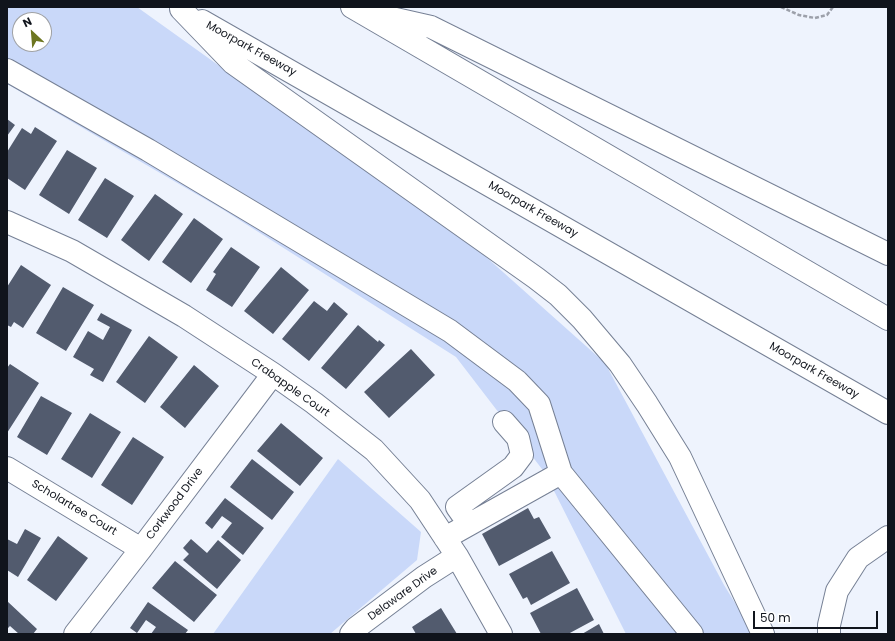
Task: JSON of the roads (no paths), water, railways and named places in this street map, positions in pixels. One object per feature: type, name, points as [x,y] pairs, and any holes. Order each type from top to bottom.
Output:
[{"type":"main road","name":"Moorpark Freeway","points":[[179,8],[888,413]]},
{"type":"main road","points":[[179,8],[233,63],[536,278],[558,295],[582,319],[624,370],[680,457],[763,634]]},
{"type":"main road","points":[[356,9],[431,27],[888,254]]},
{"type":"main road","points":[[356,9],[888,319]]},
{"type":"main road","points":[[7,70],[148,150],[450,331],[517,381],[539,404],[561,472],[692,634]]},
{"type":"main road","name":"Crabapple Court","points":[[7,222],[72,251],[184,316],[273,374],[314,403],[374,450],[420,500],[457,556],[501,634]]},
{"type":"main road","name":"Corkwood Drive","points":[[75,634],[273,374]]},
{"type":"main road","points":[[469,524],[457,507],[513,467],[522,455],[518,438],[504,422]]},
{"type":"main road","name":"Scholartree Court","points":[[7,468],[141,549]]},
{"type":"main road","points":[[445,538],[561,472]]},
{"type":"main road","points":[[829,634],[829,625],[837,590],[858,558],[888,538]]},
{"type":"main road","name":"Delaware Drive","points":[[351,634],[356,628],[424,577],[457,556]]}]
